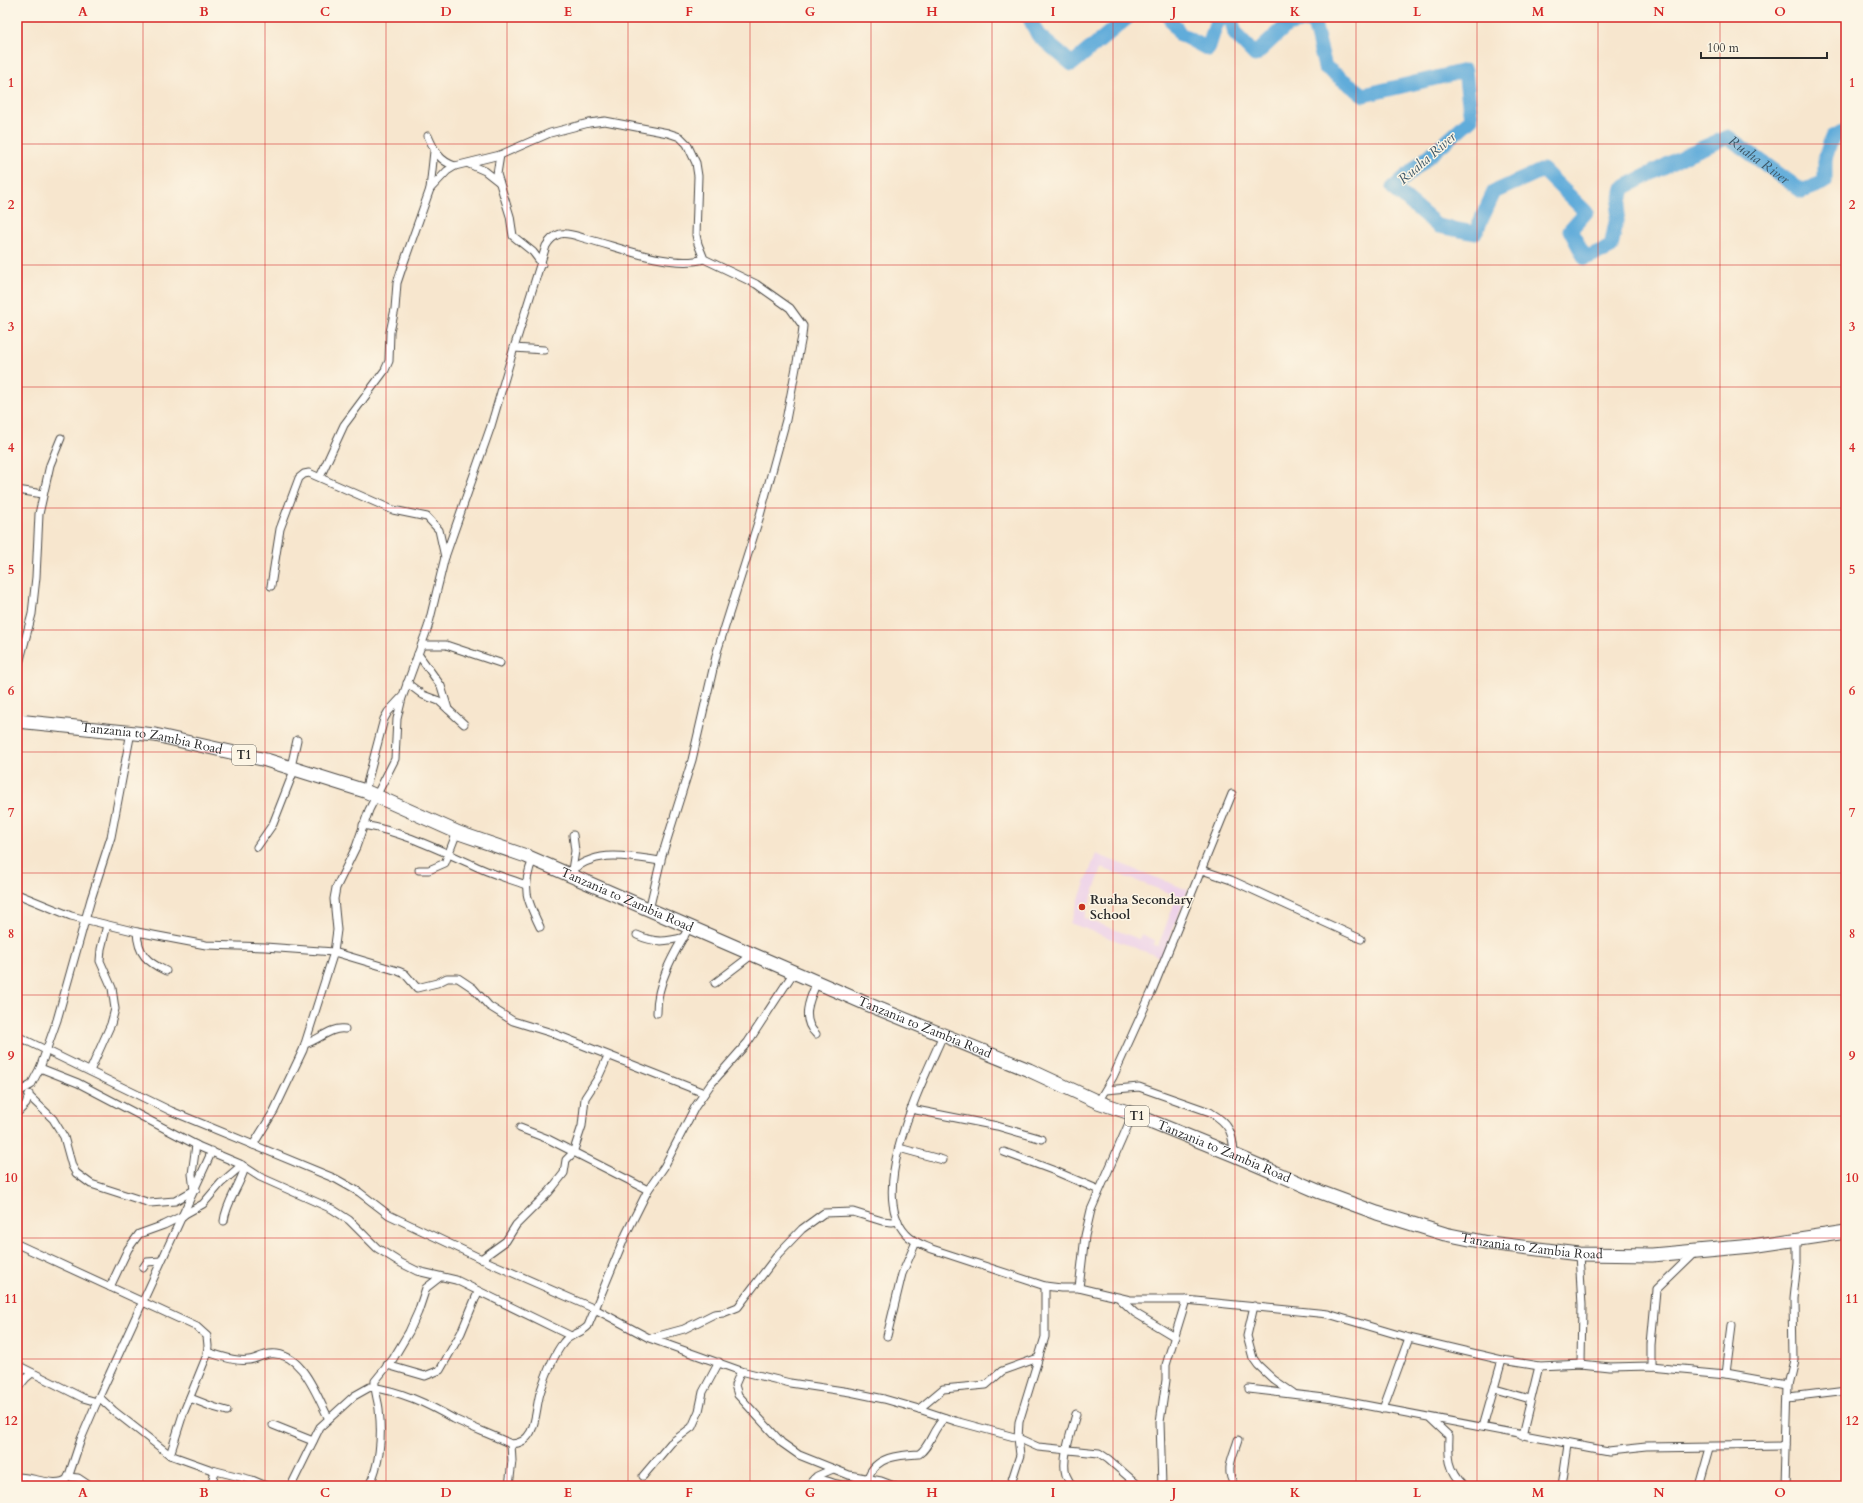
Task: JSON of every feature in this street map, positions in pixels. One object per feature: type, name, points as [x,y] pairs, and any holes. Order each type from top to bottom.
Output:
[{"type":"highway","name":"Tanzania to Zambia Road","points":[[17,721],[131,732],[203,746],[293,768],[365,791],[411,810],[457,832],[570,872],[649,910],[687,932],[753,954],[1029,1070],[1098,1102],[1133,1114],[1234,1155],[1327,1195],[1377,1213],[1445,1234],[1496,1244],[1579,1254],[1652,1255],[1694,1252],[1846,1232]]},
{"type":"street","points":[[430,189],[447,171],[455,166],[469,164],[500,155],[566,128],[606,121],[680,137],[692,151],[696,163],[698,176],[696,234],[699,248],[704,259],[756,284],[790,308],[803,326],[786,420],[763,505],[714,664],[692,760],[660,861],[649,910]]},
{"type":"street","points":[[428,136],[434,151],[442,160],[455,166]]},
{"type":"street","points":[[320,477],[344,425],[389,361],[390,332],[395,309],[397,283],[430,189],[434,151]]},
{"type":"street","points":[[500,155],[496,174],[510,216],[513,236],[533,252],[542,264]]},
{"type":"street","points":[[469,164],[485,171],[499,182]]},
{"type":"street","points":[[253,1145],[278,1104],[298,1064],[305,1044],[334,952],[338,930],[334,894],[356,847],[369,810],[377,797],[395,758],[397,724],[402,698],[422,645],[445,557],[492,425],[514,348],[548,243],[559,234],[569,234],[618,248],[677,261],[694,262],[704,259]]},
{"type":"street","points":[[514,348],[544,350]]},
{"type":"street","points":[[17,671],[32,614],[36,577],[37,528],[43,494],[50,465],[61,438]]},
{"type":"street","points":[[271,586],[280,529],[299,478],[304,474],[309,473],[393,510],[427,517],[439,530],[445,557]]},
{"type":"street","points":[[17,490],[43,494]]},
{"type":"street","points":[[422,645],[446,645],[500,662]]},
{"type":"street","points":[[418,654],[441,686],[448,709]]},
{"type":"street","points":[[407,683],[419,692],[439,702],[464,724]]},
{"type":"street","points":[[365,791],[384,719],[388,712],[402,698]]},
{"type":"street","points":[[17,1113],[26,1104],[29,1096],[28,1088],[40,1068],[47,1050],[111,837],[131,732]]},
{"type":"street","points":[[257,848],[273,824],[293,768],[297,740]]},
{"type":"street","points":[[1098,1102],[1106,1090],[1149,997],[1232,794]]},
{"type":"street","points":[[363,825],[391,832],[450,854],[478,867],[526,884]]},
{"type":"street","points":[[419,870],[429,870],[445,863],[450,854],[457,832]]},
{"type":"street","points":[[570,872],[575,851],[573,835]]},
{"type":"street","points":[[570,872],[585,861],[602,856],[620,855],[660,861]]},
{"type":"street","points":[[533,859],[526,877],[526,884],[530,905],[540,927]]},
{"type":"street","points":[[1202,870],[1231,880],[1360,939]]},
{"type":"street","points":[[17,894],[56,912],[107,926],[206,945],[265,947],[334,952],[377,966],[392,968],[405,974],[417,988],[437,983],[447,978],[458,978],[474,988],[489,1006],[506,1018],[552,1033],[704,1093]]},
{"type":"street","points":[[90,1071],[111,1024],[115,1009],[112,988],[100,961],[107,926]]},
{"type":"street","points":[[137,932],[139,950],[156,966],[166,971]]},
{"type":"street","points":[[637,935],[657,942],[669,941],[687,932]]},
{"type":"street","points":[[657,1013],[658,995],[687,932]]},
{"type":"street","points":[[715,983],[753,954]]},
{"type":"street","points":[[291,1486],[312,1440],[320,1427],[328,1417],[354,1396],[366,1389],[375,1388],[422,1402],[475,1429],[511,1444],[521,1442],[530,1433],[536,1419],[542,1385],[562,1344],[571,1336],[579,1333],[588,1326],[626,1234],[648,1190],[664,1167],[704,1093],[748,1042],[794,972]]},
{"type":"street","points":[[816,1034],[810,1027],[807,1019],[809,1001],[817,982]]},
{"type":"street","points":[[305,1044],[317,1040],[335,1029],[345,1029]]},
{"type":"street","points":[[944,1035],[911,1108],[899,1148],[892,1191],[898,1221],[906,1235],[916,1242],[956,1258],[1013,1274],[1045,1286],[1079,1288],[1120,1299],[1186,1300],[1328,1314],[1409,1338],[1502,1360],[1539,1366],[1581,1364],[1651,1366],[1726,1373],[1788,1384]]},
{"type":"street","points":[[17,1036],[170,1112],[336,1179],[359,1192],[389,1215],[481,1259],[595,1309],[651,1338],[741,1371],[790,1383],[861,1394],[919,1409],[945,1418],[1018,1438],[1038,1447],[1099,1453],[1139,1486]]},
{"type":"street","points":[[481,1259],[506,1240],[521,1220],[549,1192],[564,1174],[566,1160],[574,1153],[583,1124],[585,1098],[598,1078],[608,1056]]},
{"type":"street","points":[[40,1068],[103,1095],[196,1145],[244,1166],[260,1177],[340,1214],[349,1220],[377,1248],[401,1264],[417,1271],[456,1280],[571,1336]]},
{"type":"street","points":[[1106,1090],[1139,1087],[1210,1112],[1229,1128],[1232,1135],[1234,1155]]},
{"type":"street","points":[[17,1089],[28,1088]]},
{"type":"street","points":[[29,1096],[54,1120],[64,1137],[72,1166],[76,1173],[91,1184],[150,1203],[175,1201],[195,1190]]},
{"type":"street","points":[[911,1108],[997,1126],[1042,1140]]},
{"type":"street","points":[[1079,1288],[1085,1236],[1091,1210],[1133,1114]]},
{"type":"street","points":[[520,1128],[548,1139],[648,1190]]},
{"type":"street","points":[[195,1190],[192,1174],[196,1145]]},
{"type":"street","points":[[899,1148],[943,1160]]},
{"type":"street","points":[[17,1477],[29,1477],[49,1484],[62,1482],[68,1477],[98,1400],[212,1151]]},
{"type":"street","points":[[1004,1152],[1055,1171],[1099,1190]]},
{"type":"street","points":[[110,1287],[128,1249],[139,1234],[164,1225],[203,1204],[221,1183],[244,1166]]},
{"type":"street","points":[[224,1221],[226,1209],[237,1189],[244,1166]]},
{"type":"street","points":[[651,1338],[684,1329],[714,1314],[723,1313],[738,1307],[779,1253],[802,1229],[824,1213],[853,1212],[882,1221],[898,1221]]},
{"type":"street","points":[[1786,1486],[1786,1445],[1789,1397],[1788,1384],[1794,1360],[1793,1300],[1797,1262],[1797,1239]]},
{"type":"street","points":[[888,1336],[902,1274],[916,1242]]},
{"type":"street","points":[[17,1244],[202,1330],[208,1340],[207,1352],[170,1455]]},
{"type":"street","points":[[1651,1366],[1655,1292],[1662,1282],[1694,1252]]},
{"type":"street","points":[[1579,1254],[1582,1305],[1581,1364]]},
{"type":"street","points":[[143,1268],[147,1262],[161,1261]]},
{"type":"street","points":[[369,1486],[378,1464],[380,1448],[380,1422],[375,1381],[388,1365],[415,1320],[426,1288],[440,1277]]},
{"type":"street","points":[[1010,1486],[1020,1455],[1018,1438],[1019,1422],[1045,1337],[1045,1286]]},
{"type":"street","points":[[388,1365],[425,1376],[440,1370],[461,1333],[478,1292]]},
{"type":"street","points":[[1120,1299],[1135,1313],[1175,1337]]},
{"type":"street","points":[[1162,1486],[1160,1422],[1166,1380],[1166,1365],[1186,1300]]},
{"type":"street","points":[[1254,1306],[1247,1336],[1248,1342],[1252,1347],[1253,1358],[1258,1365],[1274,1380],[1294,1394]]},
{"type":"street","points":[[1726,1373],[1732,1326]]},
{"type":"street","points":[[1383,1409],[1409,1338]]},
{"type":"street","points":[[207,1352],[241,1361],[254,1360],[269,1354],[287,1357],[300,1368],[328,1417]]},
{"type":"street","points":[[919,1409],[943,1389],[986,1385],[1002,1370],[1038,1358]]},
{"type":"street","points":[[1483,1427],[1502,1360]]},
{"type":"street","points":[[644,1476],[671,1444],[692,1427],[699,1411],[703,1392],[719,1362]]},
{"type":"street","points":[[17,1365],[83,1398],[98,1400],[170,1455],[215,1471],[246,1478],[266,1486]]},
{"type":"street","points":[[1522,1436],[1539,1366]]},
{"type":"street","points":[[741,1371],[735,1387],[738,1395],[782,1443],[799,1455],[849,1475],[868,1478],[894,1486]]},
{"type":"street","points":[[17,1389],[32,1373]]},
{"type":"street","points":[[1249,1389],[1294,1394],[1383,1409],[1608,1452],[1646,1447],[1692,1446],[1710,1448],[1786,1445]]},
{"type":"street","points":[[1494,1389],[1530,1399]]},
{"type":"street","points":[[1789,1397],[1846,1390]]},
{"type":"street","points":[[190,1398],[213,1408],[227,1411]]},
{"type":"street","points":[[1072,1486],[1066,1475],[1067,1451],[1076,1414]]},
{"type":"street","points":[[814,1479],[825,1479],[837,1484],[847,1485],[868,1478],[872,1470],[894,1455],[919,1454],[922,1452],[935,1427],[945,1418]]},
{"type":"street","points":[[1430,1418],[1449,1436],[1448,1457],[1456,1476],[1464,1486]]},
{"type":"street","points":[[273,1425],[312,1440]]},
{"type":"street","points":[[1235,1486],[1230,1478],[1229,1471],[1238,1440]]},
{"type":"street","points":[[509,1486],[512,1461],[511,1444]]},
{"type":"street","points":[[1562,1486],[1568,1445]]},
{"type":"street","points":[[1699,1486],[1710,1448]]},
{"type":"street","points":[[807,1486],[814,1479],[833,1468]]},
{"type":"street","points":[[211,1486],[215,1471]]},
{"type":"street","points":[[68,1477],[78,1478],[90,1486]]},
{"type":"shaded area","name":"Ruaha Secondary School","points":[[1096,854],[1188,890],[1162,958],[1070,923]],"holes":[[[1102,868],[1177,896],[1158,946],[1154,945],[1155,940],[1141,934],[1139,939],[1084,918]]]},
{"type":"waterway","name":"Ruaha River","points":[[1029,17],[1038,35],[1072,64],[1128,17]]},
{"type":"waterway","name":"Ruaha River","points":[[1169,17],[1180,34],[1208,49],[1216,24],[1223,17]]},
{"type":"waterway","name":"Ruaha River","points":[[1231,17],[1235,34],[1255,55],[1287,25],[1313,19],[1325,67],[1364,95],[1465,71],[1471,119],[1393,188],[1438,226],[1475,233],[1494,192],[1543,170],[1586,212],[1570,230],[1585,258],[1611,247],[1623,188],[1688,154],[1728,137],[1802,191],[1825,182],[1825,159],[1832,137],[1846,131]]},
{"type":"place","name":"Ruaha Secondary School","points":[[1082,907]]}]
